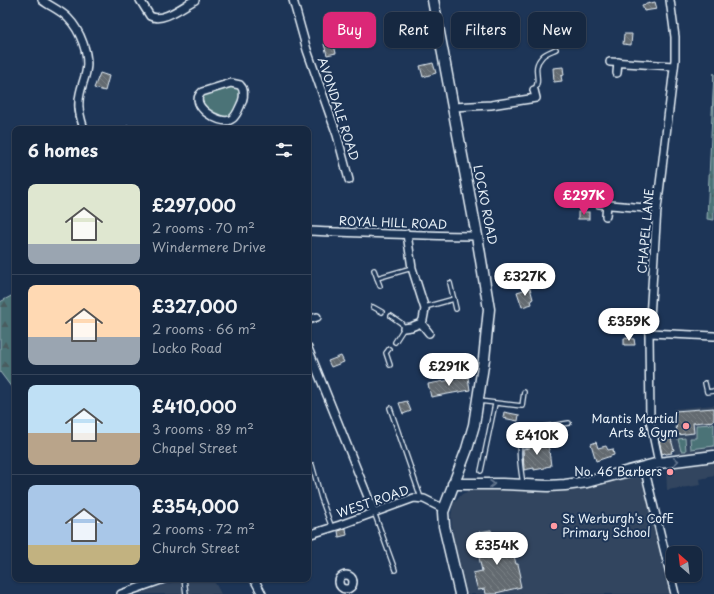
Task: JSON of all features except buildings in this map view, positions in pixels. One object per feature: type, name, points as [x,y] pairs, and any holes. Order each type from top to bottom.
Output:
[{"type":"street","points":[[42,0],[60,11],[69,19],[86,51],[87,70],[81,89],[79,102],[83,126]]},
{"type":"street","points":[[140,0],[153,18],[158,18],[167,16],[195,0]]},
{"type":"street","name":"AVONDALE ROAD","points":[[293,0],[307,50],[338,135],[349,180]]},
{"type":"street","name":"LOCKO ROAD","points":[[433,0],[477,236],[489,309],[487,340],[471,436],[444,509]]},
{"type":"street","name":"CHAPEL LANE","points":[[659,463],[650,420],[649,333],[658,209],[674,66],[675,37],[670,0]]},
{"type":"street","points":[[610,62],[674,66]]},
{"type":"street","points":[[617,73],[618,62]]},
{"type":"street","points":[[231,83],[242,86],[244,93],[243,100],[235,116],[229,121],[223,121],[202,108],[198,103],[200,93],[231,83]]},
{"type":"street","points":[[453,107],[491,105],[536,98],[534,90]]},
{"type":"street","points":[[229,121],[231,126]]},
{"type":"street","points":[[599,204],[658,209]]},
{"type":"street","points":[[606,216],[607,204]]},
{"type":"street","name":"ROYAL HILL ROAD","points":[[311,231],[477,236]]},
{"type":"street","points":[[407,234],[412,268],[425,307],[421,324]]},
{"type":"street","points":[[311,319],[317,317]]},
{"type":"street","points":[[404,328],[421,324]]},
{"type":"street","points":[[421,324],[429,333]]},
{"type":"street","points":[[649,333],[714,336]]},
{"type":"street","points":[[311,355],[374,512]]},
{"type":"street","points":[[453,484],[548,486],[578,484],[659,463],[714,456]]},
{"type":"street","points":[[644,467],[675,594]]},
{"type":"street","name":"WEST ROAD","points":[[311,534],[332,528],[411,498],[421,499],[444,509]]},
{"type":"street","points":[[444,509],[444,526],[460,594]]},
{"type":"street","points":[[121,594],[155,582]]},
{"type":"street","points":[[256,582],[262,594]]},
{"type":"lane","points":[[534,90],[538,83],[535,70],[537,65],[542,56],[556,49]]},
{"type":"lane","points":[[377,278],[412,268]]},
{"type":"lane","points":[[374,270],[380,286]]},
{"type":"lane","points":[[450,283],[456,309]]},
{"type":"lane","points":[[425,307],[454,299]]},
{"type":"lane","points":[[373,307],[382,312]]},
{"type":"lane","points":[[391,316],[401,323],[404,328],[395,342]]},
{"type":"lane","points":[[389,349],[386,354],[390,365]]},
{"type":"lane","points":[[705,383],[707,392],[714,391]]},
{"type":"lane","points":[[478,401],[522,406],[524,392]]},
{"type":"lane","points":[[481,471],[495,404]]},
{"type":"lane","points":[[390,408],[421,499]]},
{"type":"lane","points":[[523,485],[520,447],[520,437],[523,432],[525,430],[569,423]]},
{"type":"lane","points":[[312,465],[321,498],[332,528]]},
{"type":"lane","points":[[374,512],[395,570]]},
{"type":"lane","points":[[184,582],[186,594]]},
{"type":"shaded area","points":[[714,405],[714,476],[700,479],[701,485],[667,490],[666,468],[678,466],[670,436],[675,434],[673,409]]},
{"type":"shaded area","name":"St Werburgh's CofE Primary School","points":[[643,472],[666,569],[666,582],[669,582],[672,594],[467,594],[453,537],[451,516],[453,504],[462,494],[469,491],[488,489],[538,489],[598,484]]},
{"type":"shaded area","points":[[173,582],[215,582],[221,594],[137,594]]},
{"type":"green space","points":[[714,73],[714,220],[707,219]]},
{"type":"green space","points":[[228,86],[236,86],[240,90],[240,95],[235,109],[228,116],[219,116],[202,105],[202,98],[204,95]]},
{"type":"green space","points":[[12,296],[12,388],[0,372],[0,302]]},
{"type":"green space","points":[[714,424],[714,446],[691,449],[690,438],[696,438],[696,425]]},
{"type":"green space","points":[[685,438],[686,451],[681,451],[678,439]]},
{"type":"place","name":"Mantis Martial Arts & Gym","points":[[686,426]]},
{"type":"place","name":"No. 46 Barbers","points":[[670,472]]},
{"type":"place","name":"St Werburgh's CofE Primary School","points":[[554,526]]}]
